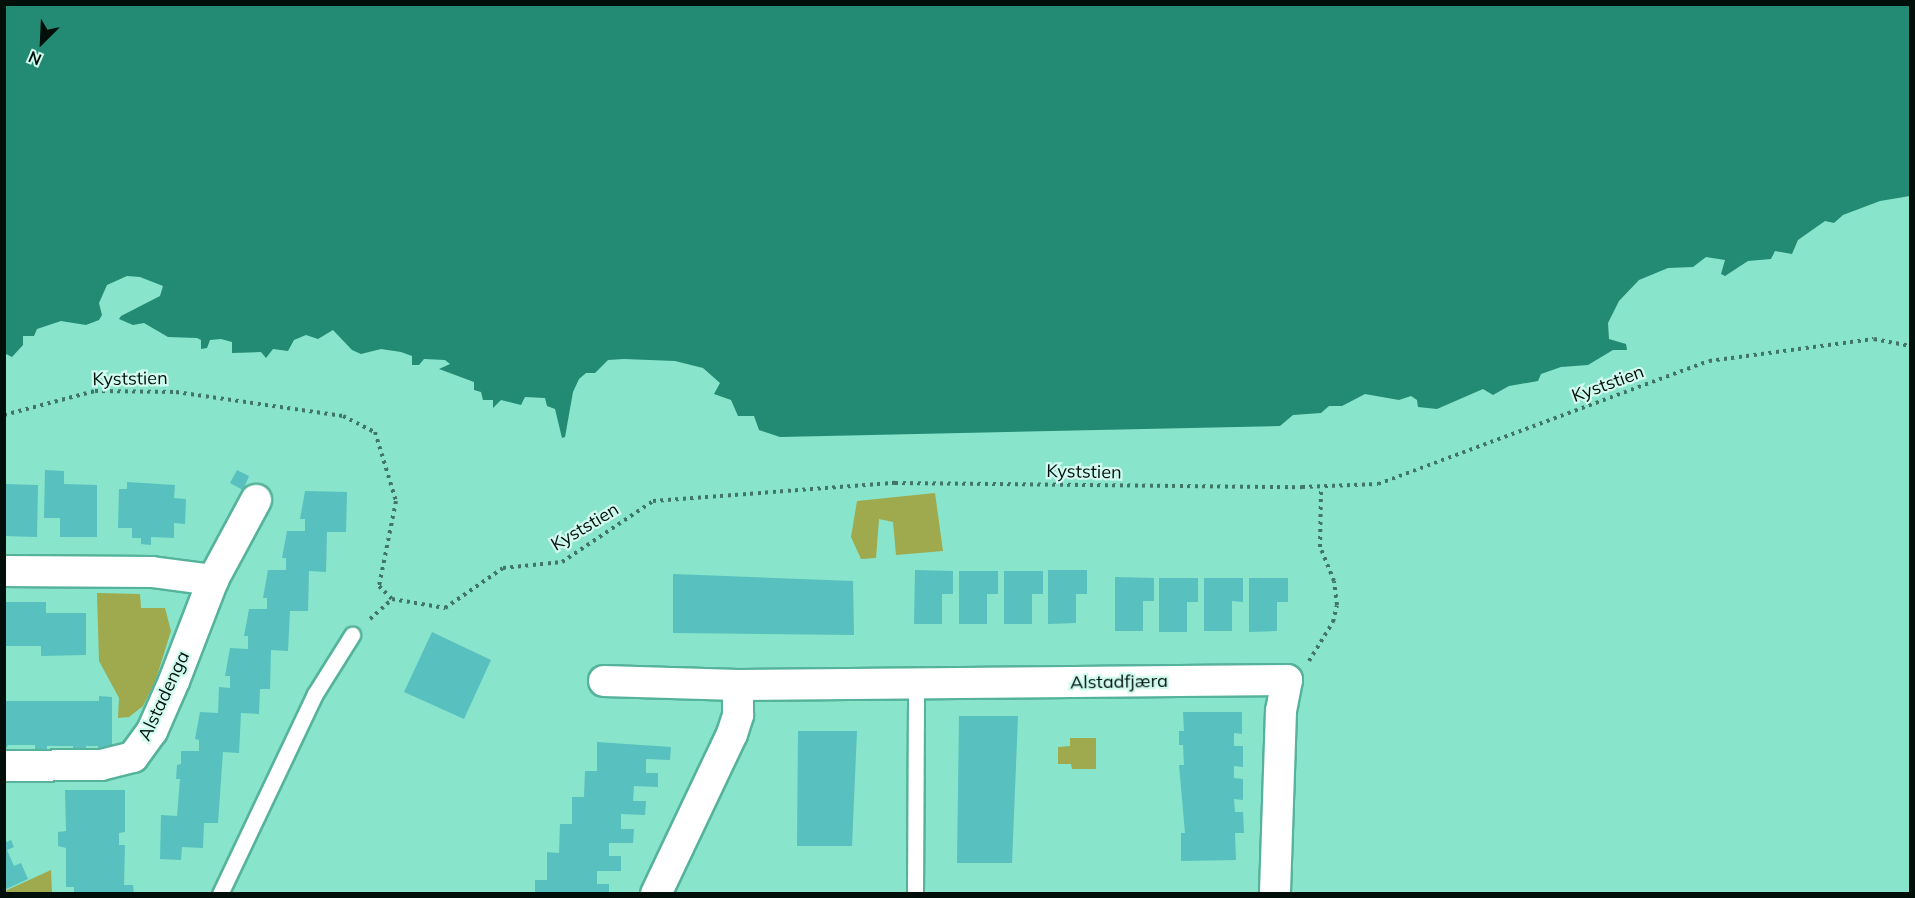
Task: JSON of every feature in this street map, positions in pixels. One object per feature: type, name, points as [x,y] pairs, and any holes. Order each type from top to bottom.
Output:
[{"type":"street","name":"Alstadenga","points":[[4,766],[101,765],[132,757],[152,731],[213,580],[256,500]]},
{"type":"street","points":[[4,571],[152,572],[213,580]]},
{"type":"street","name":"Alstadfjæra","points":[[604,681],[738,685],[1287,680]]},
{"type":"street","points":[[1275,894],[1281,711],[1287,680]]},
{"type":"street","points":[[656,894],[732,734],[738,715],[738,685]]},
{"type":"lane","points":[[220,894],[315,694],[352,635]]},
{"type":"lane","points":[[915,894],[916,684]]},
{"type":"path","name":"Kyststien","points":[[4,415],[95,391],[176,392],[343,416],[375,432],[396,501],[379,585],[392,599],[445,608],[503,568],[562,562],[653,501],[895,483],[1321,487],[1378,484],[1709,361],[1874,339],[1911,346]]},
{"type":"path","points":[[1287,680],[1302,671],[1322,644],[1337,604],[1334,581],[1320,547],[1321,487]]},
{"type":"shaded area","points":[[5,4],[1910,5],[1910,196],[1880,201],[1843,215],[1834,223],[1825,221],[1798,240],[1792,254],[1775,251],[1771,259],[1748,261],[1725,276],[1721,274],[1725,260],[1706,257],[1693,267],[1668,268],[1639,280],[1619,301],[1608,323],[1609,339],[1626,344],[1627,350],[1613,350],[1588,365],[1561,367],[1541,374],[1538,381],[1509,386],[1493,395],[1483,389],[1437,409],[1418,407],[1417,400],[1411,396],[1399,400],[1365,394],[1342,406],[1329,406],[1321,413],[1293,415],[1280,426],[780,437],[759,430],[754,416],[738,416],[731,400],[714,394],[720,383],[703,368],[675,361],[624,359],[608,360],[595,373],[586,373],[579,379],[573,392],[565,437],[562,438],[555,409],[547,406],[545,398],[525,397],[521,405],[501,400],[493,408],[493,400],[483,400],[481,392],[474,390],[474,382],[439,369],[450,364],[445,360],[424,359],[419,365],[412,365],[412,356],[401,352],[381,349],[361,354],[352,350],[333,330],[318,339],[306,335],[294,340],[288,351],[273,349],[266,358],[261,352],[232,353],[232,342],[221,339],[210,340],[207,348],[201,349],[201,340],[197,338],[168,337],[144,323],[133,325],[119,319],[160,296],[163,286],[140,277],[127,276],[107,285],[99,303],[102,315],[99,320],[86,325],[61,321],[37,329],[34,336],[23,336],[23,345],[12,357],[6,354]]},
{"type":"shaded area","points":[[935,493],[943,551],[896,555],[893,522],[879,519],[876,558],[861,559],[851,537],[857,501]]},
{"type":"shaded area","points":[[97,593],[140,594],[141,608],[165,608],[171,631],[155,682],[143,706],[129,717],[118,718],[119,698],[99,661]]},
{"type":"shaded area","points":[[1070,738],[1096,738],[1096,769],[1072,769],[1071,764],[1058,764],[1058,747],[1070,746]]},
{"type":"shaded area","points":[[51,870],[52,893],[5,893],[5,891]]},
{"type":"building","points":[[45,470],[64,471],[64,484],[97,485],[97,537],[60,537],[60,518],[44,518]]},
{"type":"building","points":[[237,470],[249,476],[243,490],[230,483]]},
{"type":"building","points":[[127,482],[175,485],[174,498],[186,499],[185,524],[174,523],[174,538],[151,537],[151,545],[141,544],[141,538],[132,538],[132,528],[118,528],[119,489],[127,489]]},
{"type":"building","points":[[4,484],[38,485],[37,537],[4,536]]},
{"type":"building","points":[[305,491],[347,492],[346,532],[327,532],[326,572],[309,571],[308,611],[290,611],[288,651],[271,650],[270,689],[260,689],[259,714],[241,713],[239,753],[223,752],[218,823],[204,823],[203,848],[182,847],[181,860],[160,859],[161,815],[177,816],[180,779],[176,779],[177,765],[181,764],[181,751],[199,751],[199,740],[195,739],[200,712],[218,713],[219,687],[230,688],[230,676],[225,676],[230,648],[248,649],[248,636],[244,636],[249,609],[267,609],[267,598],[263,598],[268,570],[286,570],[286,558],[282,558],[287,531],[305,531],[305,519],[300,519]]},
{"type":"building","points":[[915,570],[953,571],[953,594],[942,594],[942,624],[914,624]]},
{"type":"building","points":[[1048,570],[1087,570],[1087,594],[1076,594],[1076,623],[1048,624]]},
{"type":"building","points":[[959,571],[998,571],[998,594],[987,594],[987,624],[959,624]]},
{"type":"building","points":[[1004,571],[1043,571],[1043,594],[1032,594],[1032,624],[1004,624]]},
{"type":"building","points":[[673,574],[853,581],[854,635],[673,633]]},
{"type":"building","points":[[1115,577],[1154,578],[1154,601],[1143,601],[1143,631],[1115,631]]},
{"type":"building","points":[[1159,578],[1198,578],[1198,602],[1187,602],[1187,632],[1159,632]]},
{"type":"building","points":[[1204,578],[1243,578],[1243,602],[1232,601],[1232,631],[1204,631]]},
{"type":"building","points":[[1249,578],[1288,578],[1288,602],[1277,602],[1277,631],[1249,632]]},
{"type":"building","points":[[4,602],[46,602],[46,613],[86,613],[86,655],[41,656],[41,646],[4,646]]},
{"type":"building","points":[[432,632],[491,660],[464,719],[404,692]]},
{"type":"building","points":[[99,696],[112,697],[112,755],[98,755],[98,746],[86,746],[86,752],[73,752],[73,746],[47,746],[47,752],[35,752],[35,745],[8,745],[4,752],[4,701],[99,701]]},
{"type":"building","points":[[1183,712],[1242,712],[1242,734],[1234,733],[1234,746],[1243,746],[1243,767],[1234,766],[1234,778],[1243,779],[1243,800],[1234,799],[1235,812],[1243,812],[1244,833],[1235,833],[1236,860],[1181,861],[1181,833],[1185,833],[1179,765],[1184,765],[1183,745],[1179,745],[1179,731],[1184,731]]},
{"type":"building","points":[[959,716],[1018,716],[1012,863],[957,863]]},
{"type":"building","points":[[798,731],[857,731],[852,846],[797,846]]},
{"type":"building","points":[[597,742],[671,747],[670,760],[646,759],[646,773],[658,773],[658,787],[634,786],[633,801],[646,801],[645,815],[621,814],[621,829],[634,829],[633,843],[609,843],[609,856],[621,856],[621,871],[597,871],[597,884],[609,884],[609,894],[535,894],[535,880],[547,880],[547,852],[559,853],[560,824],[572,824],[572,797],[584,797],[585,771],[597,771]]},
{"type":"building","points":[[65,790],[125,790],[125,832],[119,833],[119,845],[125,845],[124,885],[133,885],[134,894],[74,894],[74,887],[66,887],[66,848],[58,846],[58,832],[66,831]]},
{"type":"building","points":[[11,840],[14,847],[7,850],[14,866],[21,863],[28,879],[4,890],[4,843]]}]
